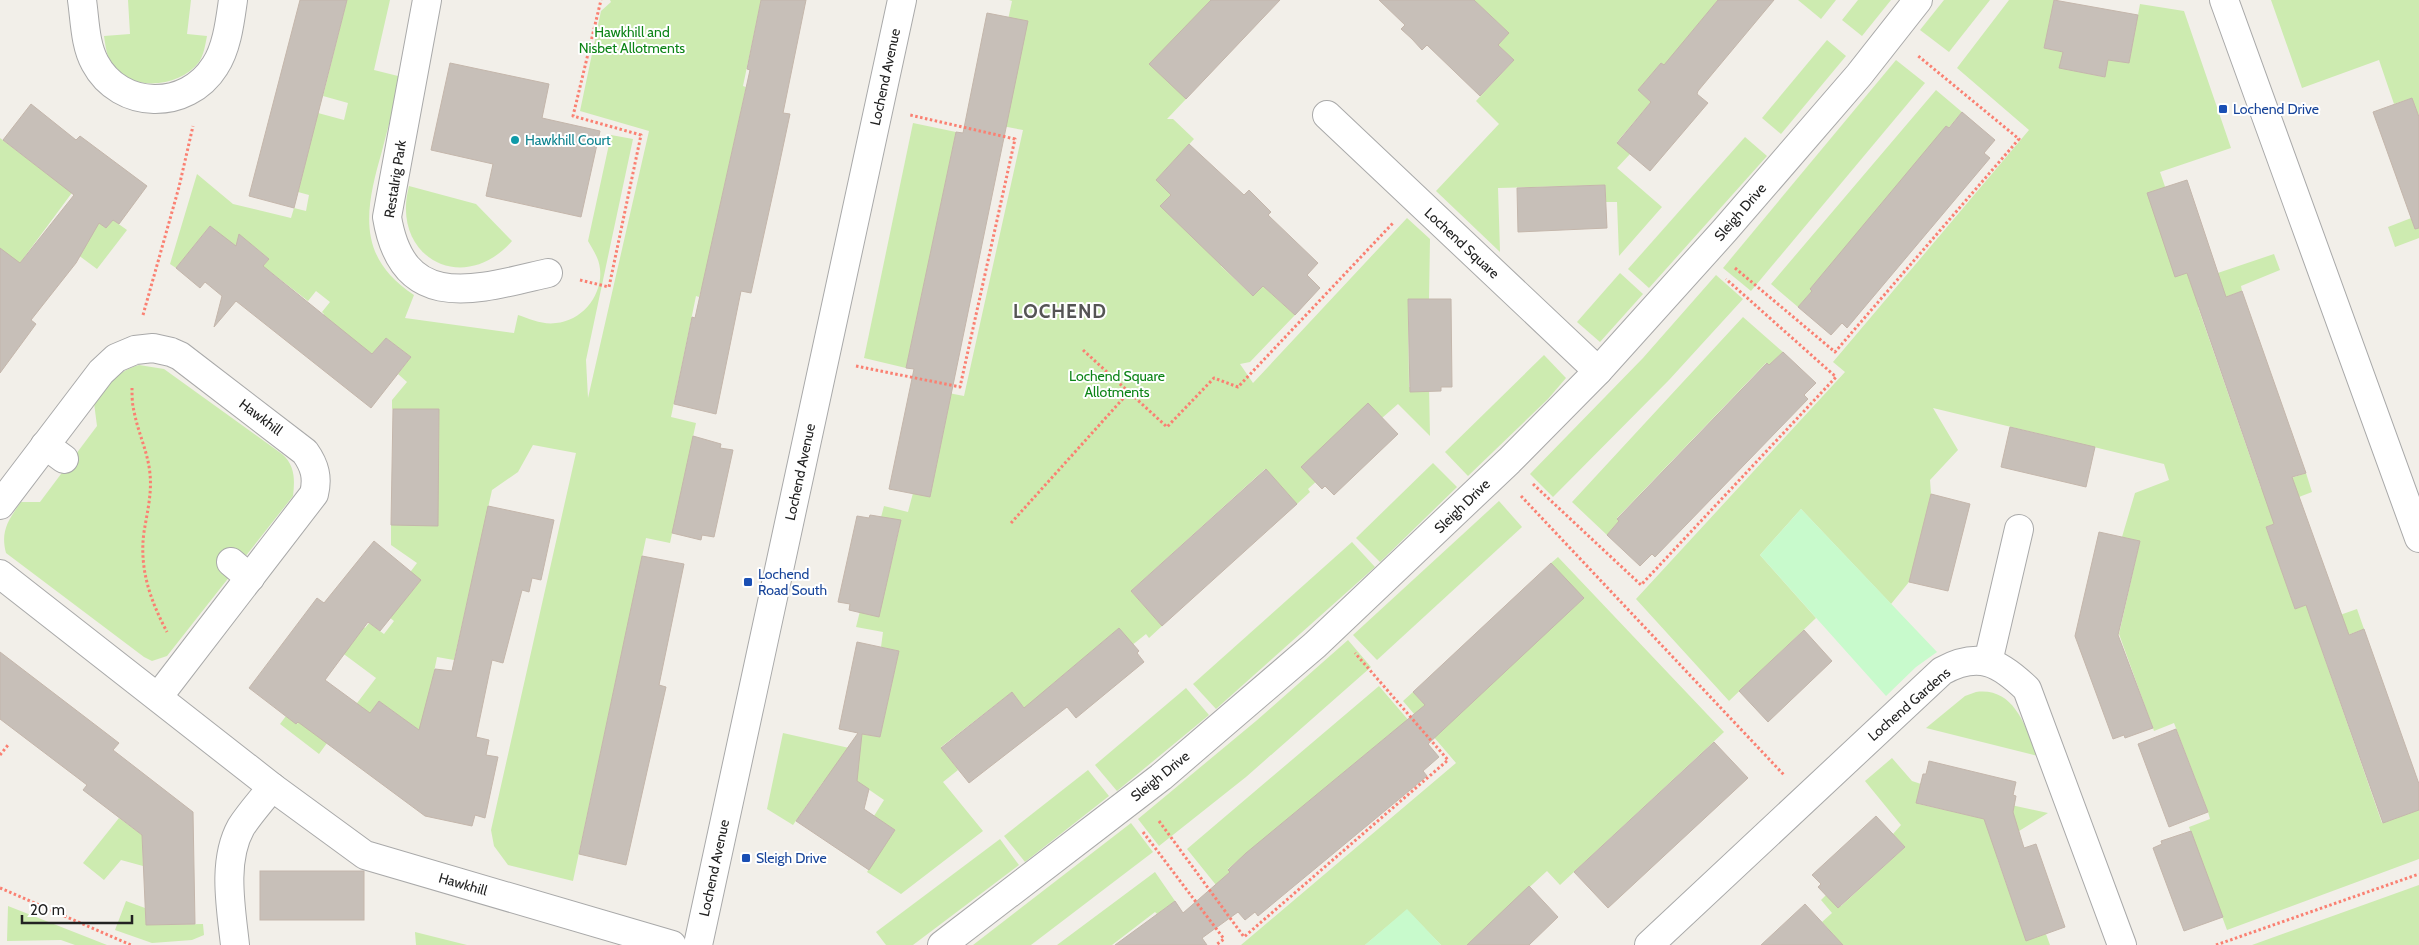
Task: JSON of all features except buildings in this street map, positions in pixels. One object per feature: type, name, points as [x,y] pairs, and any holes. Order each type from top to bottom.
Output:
[{"type":"street","points":[[82,0],[90,54],[104,76],[118,89],[137,97],[161,100],[185,93],[203,81],[220,58],[227,1]]},
{"type":"street","name":"Restalrig Park","points":[[428,0],[387,216],[390,234],[403,262],[412,271],[433,285],[443,288],[466,290],[548,273]]},
{"type":"street","name":"Lochend Avenue","points":[[698,945],[902,0]]},
{"type":"street","name":"Sleigh Drive","points":[[942,945],[1131,800],[1334,628],[1504,466],[1598,371],[1705,252],[1892,34],[1918,0]]},
{"type":"street","points":[[2224,0],[2419,538]]},
{"type":"street","name":"Lochend Square","points":[[1327,115],[1598,371]]},
{"type":"street","name":"Hawkhill","points":[[0,505],[54,452],[109,363],[135,350],[153,348],[180,356],[306,452],[314,465],[316,475],[314,494],[240,570],[180,667],[158,697]]},
{"type":"street","points":[[1988,662],[2019,529]]},
{"type":"street","name":"Hawkhill","points":[[0,574],[272,787],[365,855],[672,945]]},
{"type":"street","name":"Lochend Gardens","points":[[1649,945],[1805,797],[1942,671],[1965,662],[1988,662],[2008,670],[2027,688],[2122,945]]},
{"type":"street","points":[[235,945],[231,902],[232,851],[241,828],[272,787]]},
{"type":"path","points":[[548,273],[609,287],[641,135],[573,116],[600,0]]},
{"type":"path","points":[[1705,252],[1836,352],[2019,139],[1892,34]]},
{"type":"path","points":[[180,667],[174,645],[149,594],[144,565],[143,543],[149,506],[150,476],[142,435],[133,410],[131,381],[135,350],[149,291],[179,187],[203,81]]},
{"type":"path","points":[[824,360],[960,386],[1015,139],[879,108]]},
{"type":"path","points":[[1083,350],[1167,427],[1214,378],[1238,387],[1416,199]]},
{"type":"path","points":[[1504,466],[1641,584],[1836,377],[1705,252]]},
{"type":"path","points":[[1012,523],[1129,392]]},
{"type":"path","points":[[1504,466],[1805,797]]},
{"type":"path","points":[[1131,800],[1244,937],[1448,760],[1334,628]]},
{"type":"path","points":[[0,755],[8,745]]},
{"type":"path","points":[[1131,800],[1224,939],[1216,945]]},
{"type":"path","points":[[2216,945],[2419,874]]},
{"type":"path","points":[[0,888],[131,945]]},
{"type":"green space","points":[[128,0],[191,0],[187,34],[207,36],[201,59],[190,71],[179,78],[166,82],[152,83],[139,82],[127,78],[116,70],[109,59],[104,36],[130,34]]},
{"type":"green space","name":"Hawkhill and Nisbet Allotments","points":[[347,0],[390,0],[374,70],[402,77],[376,173],[369,212],[370,231],[374,248],[382,265],[395,280],[414,295],[405,318],[514,333],[518,315],[551,323],[565,321],[582,312],[594,297],[600,279],[600,269],[596,254],[588,241],[611,135],[633,139],[586,360],[588,398],[649,131],[580,111],[601,11],[611,2],[610,0],[761,0],[743,86],[746,87],[703,283],[699,297],[696,296],[671,417],[696,423],[670,543],[646,538],[573,881],[508,865],[494,846],[491,830],[576,453],[533,445],[518,472],[492,490],[454,660],[437,657],[432,682],[427,736],[379,701],[370,713],[327,743],[319,754],[280,724],[286,716],[297,724],[308,709],[342,723],[376,678],[337,649],[357,622],[365,628],[369,623],[384,634],[394,621],[380,610],[406,598],[418,584],[408,575],[417,563],[391,545],[391,525],[437,525],[439,410],[392,409],[392,400],[407,382],[398,374],[411,357],[386,338],[372,354],[323,317],[324,314],[322,312],[330,302],[316,291],[308,301],[268,270],[260,270],[269,259],[255,247],[246,259],[210,226],[176,268],[170,264],[197,174],[233,204],[291,218],[294,208],[306,211],[309,195],[298,192],[318,113],[344,120],[348,103],[323,96]]},
{"type":"green space","name":"Lochend Square Allotments","points":[[1009,0],[1211,0],[1186,99],[1167,119],[1173,119],[1194,139],[1156,180],[1171,195],[1160,206],[1231,255],[1221,266],[1253,296],[1263,286],[1295,315],[1250,362],[1240,364],[1253,383],[1407,218],[1430,239],[1429,299],[1408,300],[1409,387],[1429,387],[1430,436],[1398,404],[1382,418],[1368,404],[1319,479],[1308,489],[1310,492],[1297,504],[1265,469],[1131,591],[1162,626],[1149,638],[1146,634],[1131,646],[1117,630],[1050,686],[1028,713],[1012,692],[941,747],[958,770],[943,782],[983,831],[901,894],[867,872],[895,830],[874,816],[884,800],[855,780],[823,782],[793,825],[767,809],[783,733],[858,750],[862,734],[880,737],[899,651],[881,647],[883,632],[856,627],[861,607],[880,611],[900,526],[880,521],[884,506],[908,512],[913,493],[930,496],[948,410],[930,405],[933,390],[964,396],[1023,130],[986,123],[1012,1]]},
{"type":"green space","points":[[1455,0],[1718,0],[1685,40],[1699,52],[1688,87],[1661,63],[1638,90],[1651,102],[1617,142],[1630,154],[1617,168],[1662,207],[1619,256],[1617,202],[1606,202],[1605,185],[1498,188],[1500,252],[1436,191],[1499,124],[1476,101],[1514,60],[1498,45],[1509,33],[1476,2]]},
{"type":"green space","points":[[1798,0],[1836,0],[1821,19]]},
{"type":"green space","points":[[1858,0],[1891,0],[1862,36],[1842,20]]},
{"type":"green space","points":[[1944,0],[1990,0],[1949,52],[1920,30]]},
{"type":"green space","points":[[2009,0],[2054,0],[2044,48],[2063,52],[2060,68],[2104,77],[2108,60],[2129,63],[2140,4],[2184,11],[2231,148],[2160,172],[2197,280],[2274,254],[2280,270],[2241,286],[2242,291],[2198,307],[2261,488],[2306,473],[2312,492],[2278,505],[2283,520],[2266,527],[2295,609],[2312,603],[2320,622],[2357,609],[2364,629],[2320,645],[2382,823],[2419,810],[2419,859],[2227,930],[2189,827],[2210,819],[2208,812],[2174,723],[2154,731],[2119,634],[2140,541],[2122,537],[2135,493],[2169,480],[2164,464],[1933,408],[1958,450],[1930,480],[1931,494],[1909,582],[1891,604],[1801,509],[1760,555],[1816,618],[1729,701],[1636,599],[1845,372],[1833,362],[2029,130],[1957,68]]},
{"type":"green space","points":[[2271,0],[2419,0],[2419,117],[2412,98],[2394,104],[2379,60],[2302,88]]},
{"type":"green space","points":[[1827,40],[1846,56],[1781,134],[1762,118]]},
{"type":"green space","points":[[1896,60],[1925,83],[1751,291],[1723,268]]},
{"type":"green space","points":[[1936,90],[1962,112],[1810,289],[1812,291],[1798,307],[1771,284]]},
{"type":"green space","points":[[913,123],[956,132],[906,368],[864,358]]},
{"type":"green space","points":[[1745,137],[1767,156],[1649,288],[1628,269]]},
{"type":"green space","points":[[0,138],[47,174],[49,172],[74,190],[20,263],[0,266]]},
{"type":"green space","points":[[409,186],[476,204],[512,241],[493,258],[473,266],[453,267],[435,261],[420,249],[410,232],[406,211]]},
{"type":"green space","points":[[2419,215],[2419,238],[2395,247],[2388,227]]},
{"type":"green space","points":[[95,220],[106,228],[113,220],[127,230],[97,269],[66,246]]},
{"type":"green space","points":[[1620,273],[1643,294],[1600,342],[1577,322]]},
{"type":"green space","points":[[1716,275],[1743,299],[1669,380],[1553,497],[1530,474],[1643,358]]},
{"type":"green space","points":[[1743,317],[1783,352],[1769,365],[1766,363],[1617,518],[1619,521],[1607,535],[1572,502]]},
{"type":"green space","points":[[1544,355],[1566,378],[1548,399],[1468,476],[1445,452]]},
{"type":"green space","points":[[139,365],[164,369],[282,454],[292,468],[294,479],[293,496],[167,656],[152,661],[144,657],[6,553],[4,545],[7,526],[21,502],[40,502],[97,426],[94,403],[108,385],[119,375]]},
{"type":"green space","points":[[1433,463],[1457,487],[1380,562],[1356,538]]},
{"type":"green space","points":[[1499,501],[1522,527],[1377,660],[1353,635]]},
{"type":"green space","points":[[1801,509],[1937,652],[1916,667],[1886,696],[1760,555]]},
{"type":"green space","points":[[1352,542],[1375,567],[1216,709],[1193,684]]},
{"type":"green space","points":[[1558,557],[1724,732],[1560,885],[1547,871],[1467,945],[1441,945],[1407,910],[1365,945],[1241,945],[1456,763],[1403,701],[1413,692],[1445,727],[1583,598],[1551,563]]},
{"type":"green space","points":[[1348,640],[1371,667],[1246,777],[1159,846],[1138,819],[1256,721]]},
{"type":"green space","points":[[1379,686],[1410,722],[1391,733],[1247,853],[1228,869],[1230,872],[1216,885],[1187,849]]},
{"type":"green space","points":[[1186,688],[1209,715],[1117,791],[1095,765]]},
{"type":"green space","points":[[1976,692],[1989,692],[2009,702],[2023,722],[2038,756],[1926,728],[1965,696]]},
{"type":"green space","points":[[1892,758],[1912,781],[1924,785],[1919,804],[2006,824],[2011,805],[2048,813],[2011,836],[1997,858],[2026,940],[2046,934],[2050,945],[1823,945],[1834,935],[1822,922],[1832,913],[1821,900],[1828,893],[1841,906],[1905,847],[1893,834],[1901,825],[1865,781]]},
{"type":"green space","points":[[1088,770],[1109,796],[1025,862],[1004,836]]},
{"type":"green space","points":[[119,818],[142,835],[143,866],[121,860],[104,880],[83,863]]},
{"type":"green space","points":[[1131,823],[1153,852],[1031,945],[973,945]]},
{"type":"green space","points":[[1000,839],[1019,865],[913,945],[886,945],[876,932]]},
{"type":"green space","points":[[1155,872],[1175,901],[1157,914],[1155,912],[1112,945],[1057,945]]},
{"type":"green space","points":[[2419,885],[2419,945],[2252,945]]},
{"type":"green space","points":[[126,901],[145,908],[146,925],[203,924],[204,935],[192,940],[152,943],[115,930]]},
{"type":"green space","points":[[8,906],[107,945],[75,945],[61,940],[7,941]]},
{"type":"green space","points":[[1407,909],[1441,945],[1365,945]]},
{"type":"green space","points":[[415,932],[467,945],[416,945]]},
{"type":"place","name":"Lochend Drive","points":[[2223,109]]},
{"type":"place","name":"Hawkhill Court","points":[[515,140]]},
{"type":"place","name":"Lochend Road South","points":[[748,582]]},
{"type":"place","name":"Sleigh Drive","points":[[746,858]]},
{"type":"district","name":"LOCHEND","points":[[1060,311]]}]
